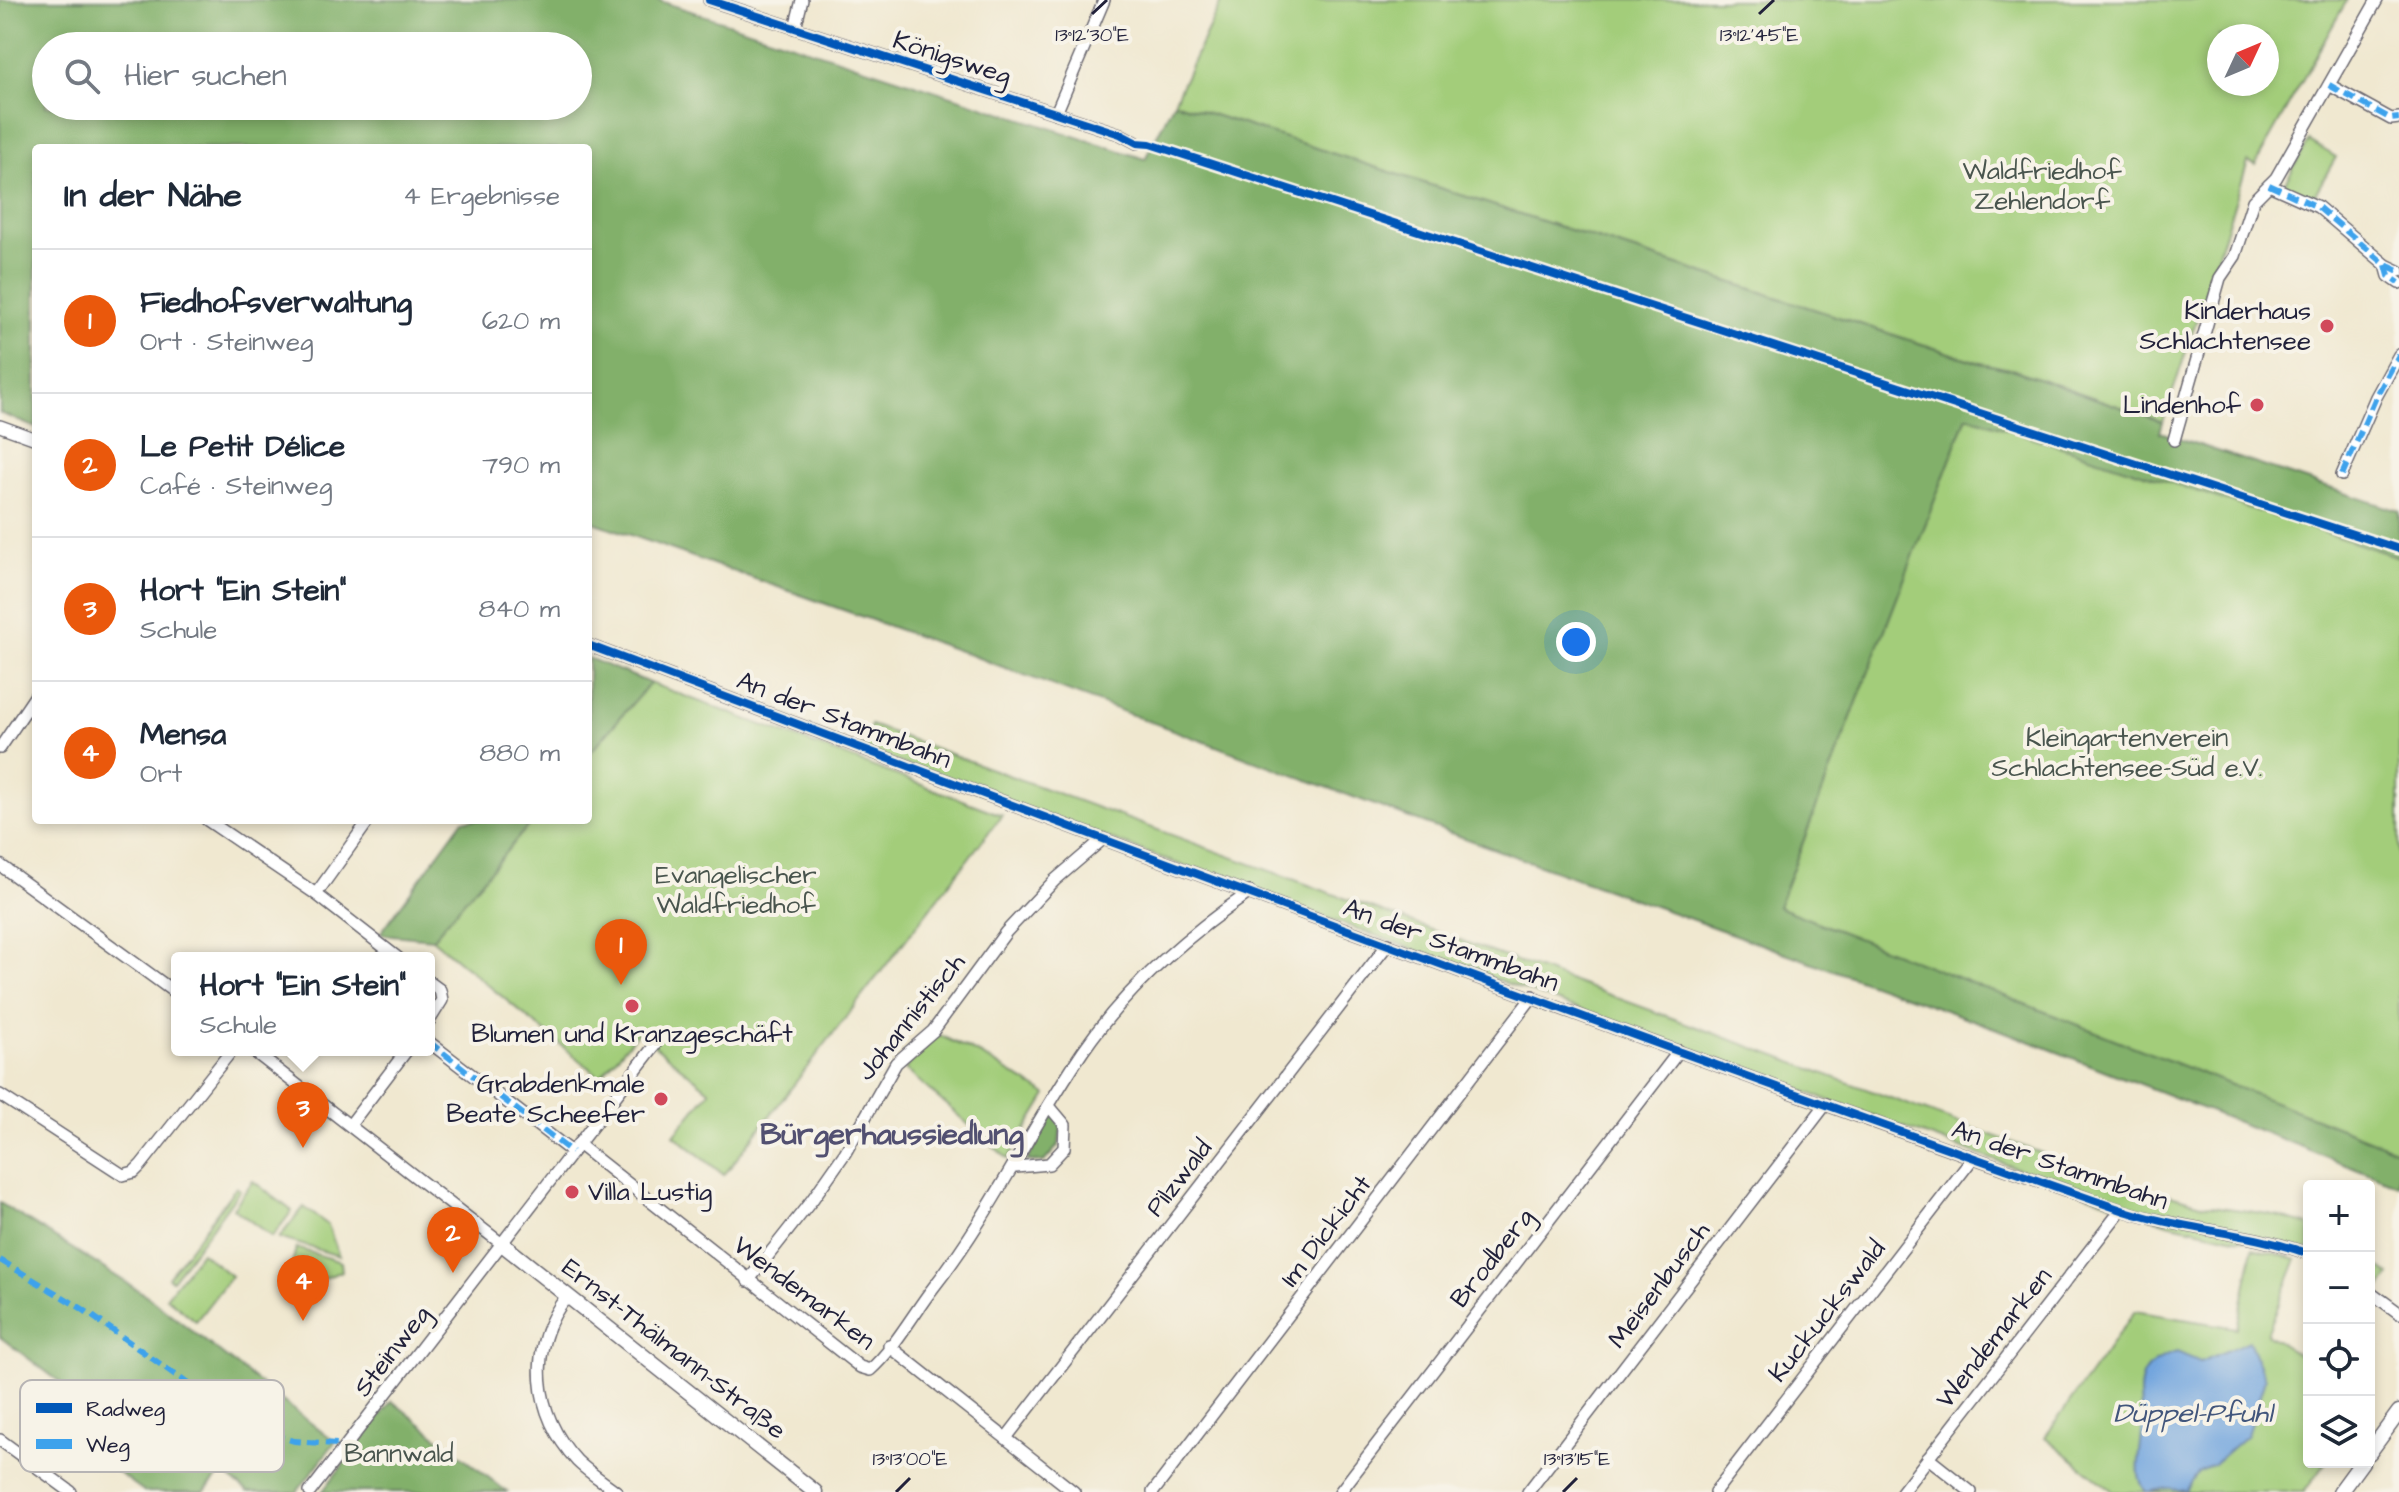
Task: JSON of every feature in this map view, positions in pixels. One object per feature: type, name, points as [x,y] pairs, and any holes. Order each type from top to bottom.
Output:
[{"type":"street","name":"Königsweg","points":[[709,0],[1056,113],[1137,143]]},
{"type":"street","points":[[795,28],[802,0]]},
{"type":"street","points":[[1056,113],[1104,0]]},
{"type":"street","points":[[2174,440],[2220,278],[2235,256],[2253,201],[2269,185],[2377,0]]},
{"type":"street","points":[[2329,85],[2391,119],[2399,118]]},
{"type":"street","points":[[2269,185],[2318,207],[2386,265],[2399,271]]},
{"type":"street","points":[[2386,265],[2389,276],[2399,283]]},
{"type":"street","points":[[2342,475],[2376,397],[2399,355]]},
{"type":"street","points":[[0,426],[32,438]]},
{"type":"street","name":"An der Stammbahn","points":[[592,647],[1103,839],[1973,1158],[2121,1210],[2303,1253]]},
{"type":"street","points":[[0,748],[31,714]]},
{"type":"street","points":[[213,824],[316,894],[390,952]]},
{"type":"street","points":[[316,894],[366,824]]},
{"type":"street","name":"Johannistisch","points":[[748,1281],[837,1165],[896,1063],[933,1031],[1006,932],[1055,880],[1103,839]]},
{"type":"street","points":[[0,865],[171,990]]},
{"type":"street","points":[[889,1346],[957,1258],[1016,1167],[1084,1050],[1117,1007],[1156,965],[1214,916],[1250,892]]},
{"type":"street","name":"Pilzwald","points":[[1006,1438],[1388,944]]},
{"type":"street","points":[[435,986],[440,990],[442,1000],[435,1011]]},
{"type":"street","name":"Im Dickicht","points":[[1153,1492],[1533,996]]},
{"type":"street","name":"Steinweg","points":[[310,1492],[655,1045]]},
{"type":"street","name":"Wendemarken","points":[[435,1046],[575,1148],[865,1370],[876,1365],[889,1346],[1074,1492]]},
{"type":"street","name":"Brodberg","points":[[1340,1492],[1679,1051]]},
{"type":"street","points":[[0,1095],[123,1175],[134,1172],[141,1165],[227,1056]]},
{"type":"street","points":[[260,1056],[502,1244]]},
{"type":"street","points":[[350,1125],[402,1056]]},
{"type":"street","name":"Meisenbusch","points":[[1528,1492],[1826,1104]]},
{"type":"street","points":[[1016,1167],[1049,1164],[1064,1148],[1065,1125],[1049,1106]]},
{"type":"street","name":"Kuckuckswald","points":[[1715,1492],[1973,1158]]},
{"type":"street","name":"Wendemarken","points":[[1902,1492],[2121,1210]]},
{"type":"street","name":"Ernst-Thälmann-Straße","points":[[502,1244],[815,1492]]},
{"type":"street","points":[[2375,1295],[2399,1313]]},
{"type":"street","points":[[567,1296],[545,1329],[539,1355],[540,1386],[549,1416],[565,1445],[578,1462],[617,1492]]},
{"type":"street","points":[[2375,1445],[2399,1412]]},
{"type":"street","points":[[0,1440],[20,1455]]},
{"type":"street","points":[[1928,1458],[1971,1492]]},
{"type":"street","points":[[2340,1492],[2358,1468]]},
{"type":"street","points":[[44,1472],[71,1492]]},
{"type":"green space","points":[[0,0],[657,0],[1145,159],[1174,102],[1980,363],[2014,370],[2163,422],[2160,432],[2399,511],[2399,557],[1967,416],[1778,907],[2399,1151],[2399,1185],[1998,1029],[1461,837],[965,653],[592,521],[592,144],[32,144],[32,426],[0,413]]},
{"type":"green space","name":"Waldfriedhof Zehlendorf","points":[[1222,0],[2347,0],[2255,165],[2248,162],[2163,422],[2015,370],[1981,363],[1174,102]]},
{"type":"green space","points":[[2309,141],[2336,157],[2314,196],[2310,194],[2308,198],[2283,186]]},
{"type":"green space","name":"Kleingartenverein Schlachtensee-Süd e.V.","points":[[1967,416],[2399,557],[2399,1151],[1778,907]]},
{"type":"green space","points":[[592,660],[650,683],[592,750]]},
{"type":"green space","name":"Evangelischer Waldfriedhof","points":[[650,683],[1002,815],[724,1175],[674,1135],[710,1091],[638,1032],[600,1077],[432,939],[530,824],[592,824],[592,750]]},
{"type":"green space","points":[[871,725],[2104,1176],[2205,1205],[2269,1214],[2303,1223],[2303,1253],[2167,1223],[862,749]]},
{"type":"green space","points":[[460,824],[530,824],[432,939],[380,934]]},
{"type":"green space","points":[[937,1034],[981,1055],[1047,1095],[1008,1159],[905,1069]]},
{"type":"green space","points":[[1053,1114],[1062,1122],[1059,1145],[1044,1162],[1027,1161]]},
{"type":"green space","points":[[253,1181],[292,1211],[272,1237],[233,1208]]},
{"type":"green space","points":[[236,1187],[240,1190],[172,1280],[168,1277]]},
{"type":"green space","name":"Bannwald","points":[[0,1203],[146,1295],[255,1380],[57,1380],[0,1337]]},
{"type":"green space","points":[[304,1207],[328,1225],[339,1256],[279,1238]]},
{"type":"green space","points":[[296,1248],[341,1262],[342,1271],[320,1280],[289,1276]]},
{"type":"green space","points":[[2253,1248],[2297,1259],[2267,1334],[2303,1357],[2303,1468],[2322,1468],[2304,1492],[2114,1492],[2045,1437],[2135,1311],[2237,1328]]},
{"type":"green space","points":[[201,1252],[231,1276],[196,1321],[166,1297]]},
{"type":"green space","points":[[2375,1264],[2390,1275],[2375,1295]]},
{"type":"green space","name":"Bannwald","points":[[392,1401],[507,1492],[322,1492]]},
{"type":"green space","name":"Bannwald","points":[[284,1402],[335,1442],[297,1492],[248,1492],[222,1472],[284,1472]]},
{"type":"green space","name":"Bannwald","points":[[118,1472],[222,1472],[204,1492],[145,1492]]},
{"type":"water","name":"Düppel-Pfuhl","points":[[2249,1341],[2265,1379],[2247,1435],[2214,1464],[2198,1473],[2186,1491],[2169,1488],[2146,1492],[2139,1477],[2142,1431],[2140,1395],[2144,1375],[2150,1366],[2177,1352],[2200,1362]]},
{"type":"marked path","points":[[2329,85],[2391,119],[2399,118]]},
{"type":"marked path","points":[[2269,185],[2318,207],[2386,265],[2399,271]]},
{"type":"marked path","points":[[2386,265],[2389,276],[2399,283]]},
{"type":"marked path","points":[[2342,475],[2376,397],[2399,355]]},
{"type":"marked path","points":[[435,1047],[572,1152]]},
{"type":"marked path","points":[[0,1260],[81,1308],[183,1380]]},
{"type":"marked path","points":[[284,1438],[337,1444]]},
{"type":"cycle path","points":[[709,0],[1120,134],[1137,143],[1150,144],[2399,549]]},
{"type":"cycle path","points":[[592,647],[1349,930],[2113,1207],[2303,1252]]},
{"type":"place","name":"Kinderhaus Schlachtensee","points":[[2327,326]]},
{"type":"place","name":"Lindenhof","points":[[2257,405]]},
{"type":"place","name":"Fiedhofsverwaltung","points":[[621,985]]},
{"type":"place","name":"Blumen und Kranzgeschäft","points":[[632,1006]]},
{"type":"place","name":"Grabdenkmale Beate Scheefer","points":[[661,1099]]},
{"type":"place","name":"Hort \"Ein Stein\"","points":[[303,1148]]},
{"type":"place","name":"Villa Lustig","points":[[572,1192]]},
{"type":"place","name":"Le Petit Délice","points":[[453,1273]]},
{"type":"place","name":"Mensa","points":[[303,1321]]},
{"type":"district","name":"Bürgerhaussiedlung","points":[[892,1135]]}]
